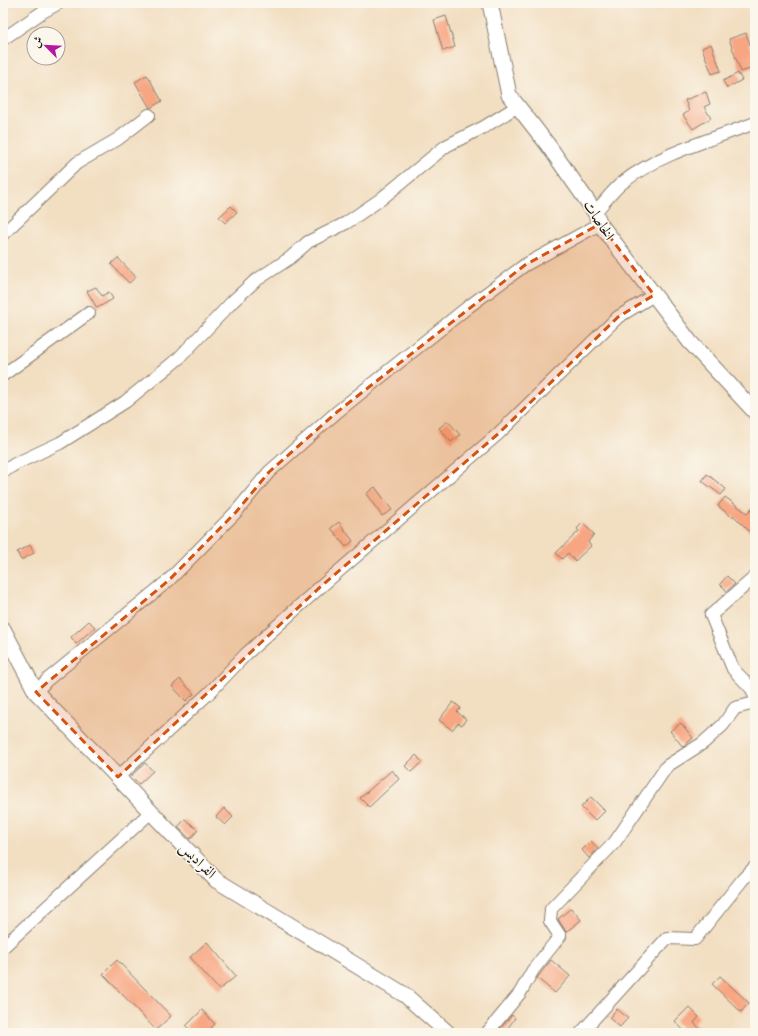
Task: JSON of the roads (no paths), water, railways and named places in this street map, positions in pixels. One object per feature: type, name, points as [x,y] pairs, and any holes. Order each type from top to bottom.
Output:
[{"type":"street","points":[[3,39],[41,13],[59,3]]},
{"type":"street","name":"الخاصات","points":[[490,3],[509,95],[548,145],[597,218],[690,342],[755,412]]},
{"type":"street","points":[[3,472],[15,464],[60,443],[125,402],[179,358],[232,301],[255,281],[290,258],[308,242],[346,223],[381,199],[446,146],[484,127],[518,106]]},
{"type":"street","points":[[3,234],[77,163],[118,139],[149,115]]},
{"type":"street","points":[[36,692],[47,680],[169,580],[236,512],[269,472],[337,412],[468,307],[525,265],[597,218],[621,184],[642,169],[676,153],[755,123]]},
{"type":"street","points":[[118,778],[209,694],[246,654],[312,594],[498,434],[618,317],[654,295]]},
{"type":"street","points":[[3,375],[89,313]]},
{"type":"street","points":[[755,577],[711,615],[734,669],[752,689],[755,697]]},
{"type":"street","name":"الفراديس","points":[[3,629],[36,692],[216,880],[405,995],[448,1033]]},
{"type":"street","points":[[487,1033],[520,993],[533,970],[560,936],[550,921],[551,909],[615,842],[667,766],[703,743],[723,725],[735,708],[755,702]]},
{"type":"street","points":[[3,947],[151,812]]},
{"type":"street","points":[[581,1033],[667,938],[695,939],[743,879],[755,867]]}]
